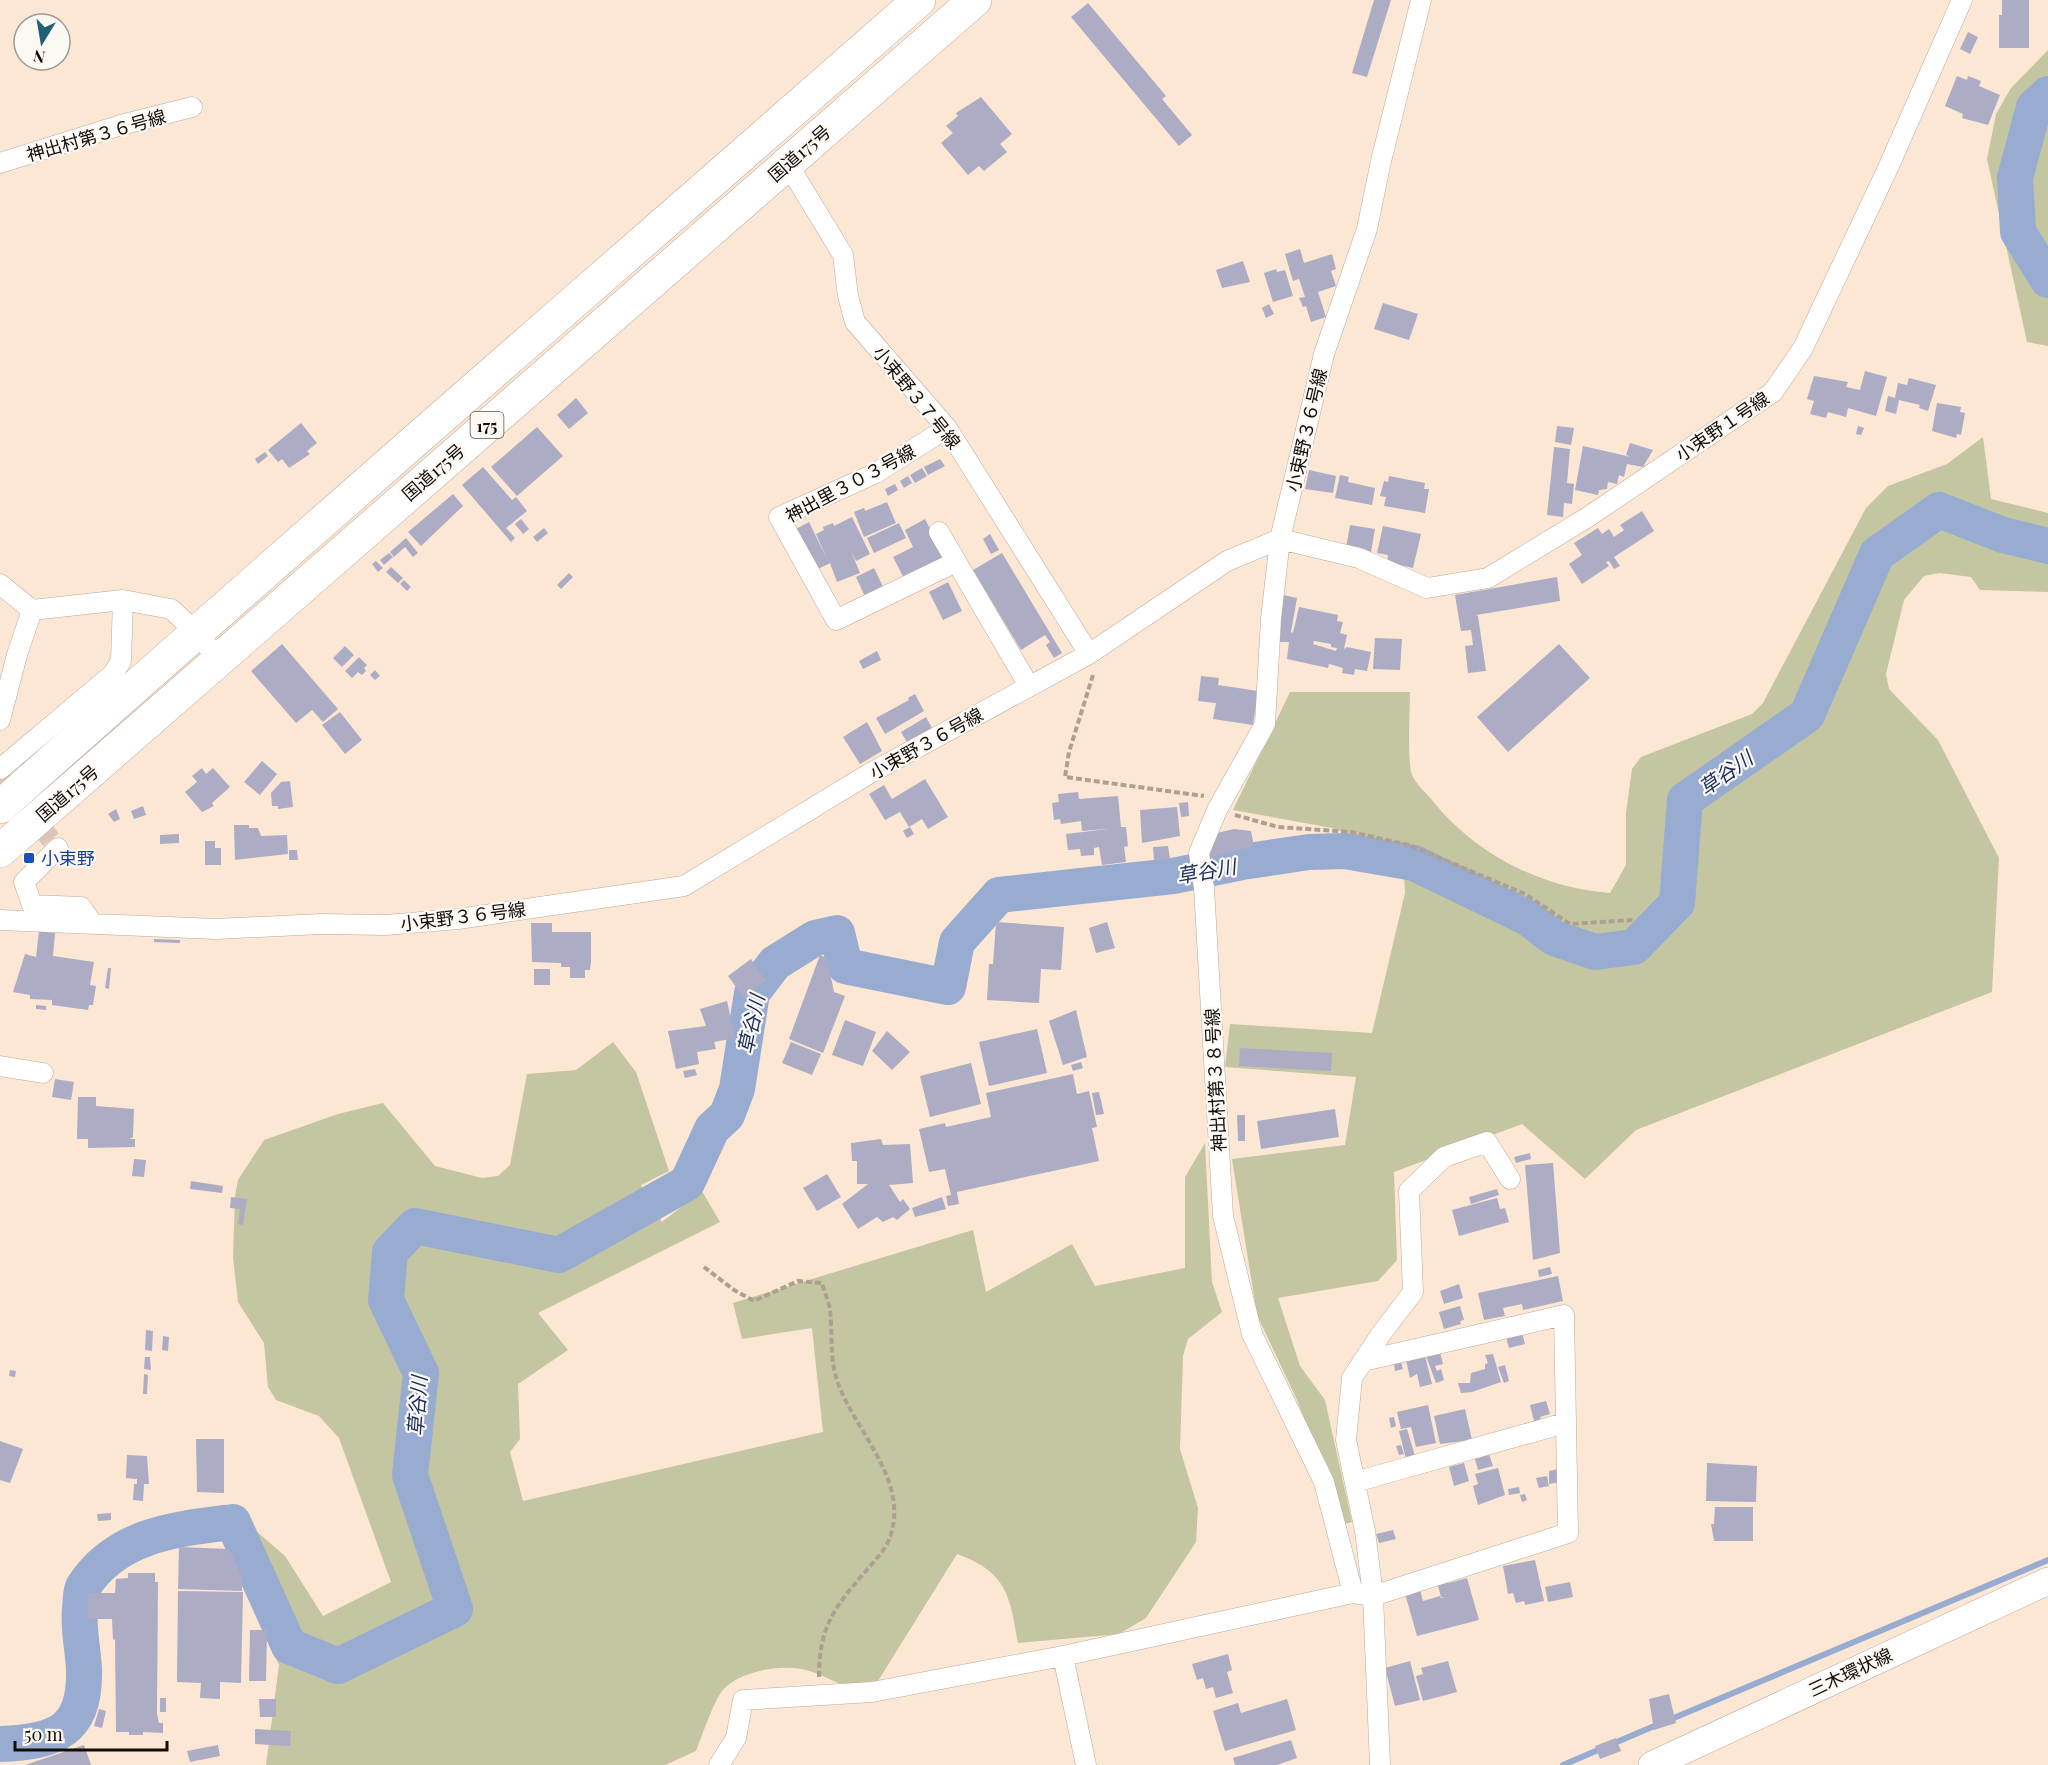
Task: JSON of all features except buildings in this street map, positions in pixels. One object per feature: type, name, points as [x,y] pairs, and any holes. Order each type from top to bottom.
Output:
[{"type":"highway","name":"国道175号","points":[[0,807],[196,632],[357,494],[919,0]]},
{"type":"highway","name":"国道175号","points":[[0,851],[975,0]]},
{"type":"main road","name":"三木環状線","points":[[1652,1765],[2048,1581]]},
{"type":"street","name":"小束野３６号線","points":[[0,920],[216,929],[321,924],[386,925],[458,919],[684,886],[867,775],[1096,650],[1227,561],[1280,539],[1324,354],[1367,230],[1381,161],[1421,0]]},
{"type":"street","name":"小束野１号線","points":[[1280,539],[1359,558],[1427,588],[1488,578],[1588,517],[1773,392],[1803,348],[1888,168],[1962,0]]},
{"type":"street","name":"神出村第３６号線","points":[[0,163],[121,125],[192,107]]},
{"type":"street","name":"小束野３７号線","points":[[787,163],[843,255],[848,296],[855,322],[947,429],[1096,650]]},
{"type":"street","name":"神出里３０３号線","points":[[947,429],[876,473],[779,517],[836,621],[957,562]]},
{"type":"street","points":[[939,532],[1029,686]]},
{"type":"street","name":"神出村第３８号線","points":[[1280,539],[1271,619],[1265,724],[1217,810],[1199,853],[1204,888],[1223,1216],[1252,1334],[1324,1482],[1353,1593]]},
{"type":"street","points":[[0,584],[32,610],[123,600],[171,609],[196,632],[220,661]]},
{"type":"street","points":[[0,769],[113,674],[122,661],[123,600]]},
{"type":"street","points":[[0,720],[17,655],[32,610]]},
{"type":"street","points":[[58,848],[24,882],[32,905],[81,907],[93,924]]},
{"type":"street","points":[[0,1066],[43,1073]]},
{"type":"street","points":[[1380,1765],[1373,1596],[1365,1531],[1346,1440],[1352,1378],[1413,1292],[1409,1191],[1444,1157],[1487,1142],[1510,1179]]},
{"type":"street","points":[[719,1765],[736,1738],[743,1700],[872,1692],[1063,1656],[1353,1593],[1373,1596],[1568,1533],[1564,1315],[1363,1361]]},
{"type":"street","points":[[1355,1482],[1565,1424]]},
{"type":"street","points":[[1063,1656],[1086,1765]]},
{"type":"path","points":[[1096,650],[1069,752],[1065,777],[1202,795],[1217,810],[1278,827],[1351,832],[1409,845],[1525,894],[1570,924],[1633,920]]},
{"type":"path","points":[[704,1267],[734,1290],[754,1300],[798,1281],[822,1284],[830,1308],[831,1350],[837,1382],[894,1494],[892,1533],[883,1551],[834,1608],[819,1651],[819,1695]]},
{"type":"green space","points":[[2048,50],[2048,346],[2027,342],[1987,159],[1996,114],[2011,88]]},
{"type":"green space","points":[[1983,437],[1991,499],[2048,513],[2048,592],[1980,590],[1971,577],[1939,573],[1924,576],[1904,600],[1886,674],[1889,689],[1938,740],[1999,858],[1992,992],[1636,1130],[1585,1179],[1522,1124],[1394,1172],[1397,1260],[1378,1281],[1278,1298],[1300,1366],[1325,1400],[1352,1522],[1341,1525],[1298,1402],[1257,1315],[1232,1159],[1345,1145],[1356,1077],[1225,1067],[1230,1024],[1372,1033],[1405,893],[1403,853],[1332,828],[1233,810],[1290,692],[1410,692],[1409,747],[1412,775],[1418,785],[1449,819],[1468,837],[1511,865],[1559,884],[1610,893],[1626,865],[1626,813],[1632,769],[1641,757],[1752,714],[1763,703],[1866,508],[1888,486],[1947,464]]},
{"type":"green space","points":[[613,1042],[636,1072],[669,1171],[641,1185],[662,1222],[702,1191],[720,1222],[538,1313],[568,1350],[518,1384],[520,1439],[510,1452],[523,1501],[823,1432],[812,1328],[742,1339],[733,1303],[973,1230],[986,1292],[1072,1244],[1095,1286],[1185,1268],[1185,1177],[1205,1143],[1212,1282],[1222,1312],[1188,1339],[1183,1356],[1180,1449],[1198,1508],[1196,1542],[1146,1618],[1119,1634],[1018,1643],[1012,1612],[1003,1588],[987,1569],[957,1554],[878,1681],[851,1687],[819,1674],[799,1669],[775,1668],[751,1673],[739,1678],[722,1691],[696,1751],[665,1765],[266,1765],[279,1665],[212,1513],[233,1511],[285,1556],[323,1616],[391,1582],[339,1438],[319,1416],[276,1400],[268,1387],[264,1343],[238,1302],[233,1257],[235,1196],[238,1180],[264,1140],[338,1114],[383,1103],[435,1166],[482,1178],[498,1176],[510,1165],[527,1074],[576,1070]]},
{"type":"waterway","name":"草谷川","points":[[2048,94],[2034,107],[2015,178],[2018,232],[2048,280]]},
{"type":"waterway","name":"草谷川","points":[[0,1744],[20,1743],[52,1736],[64,1729],[73,1719],[80,1707],[83,1690],[84,1669],[80,1632],[83,1587],[97,1569],[113,1555],[150,1537],[233,1522],[289,1646],[338,1666],[455,1609],[410,1475],[421,1373],[386,1300],[390,1252],[415,1226],[559,1255],[687,1183],[712,1129],[727,1115],[737,1089],[752,993],[775,963],[815,938],[837,933],[845,966],[948,987],[957,942],[999,895],[1173,876],[1309,852],[1345,851],[1414,863],[1528,918],[1554,938],[1595,952],[1634,947],[1677,903],[1685,800],[1807,715],[1877,554],[1939,510],[2003,535],[2048,546]]},
{"type":"waterway","points":[[1669,1720],[2048,1560]]},
{"type":"waterway","points":[[1563,1765],[1659,1724]]},
{"type":"tunnel","points":[[0,778],[58,848]]},
{"type":"place","name":"小束野","points":[[29,858]]}]
